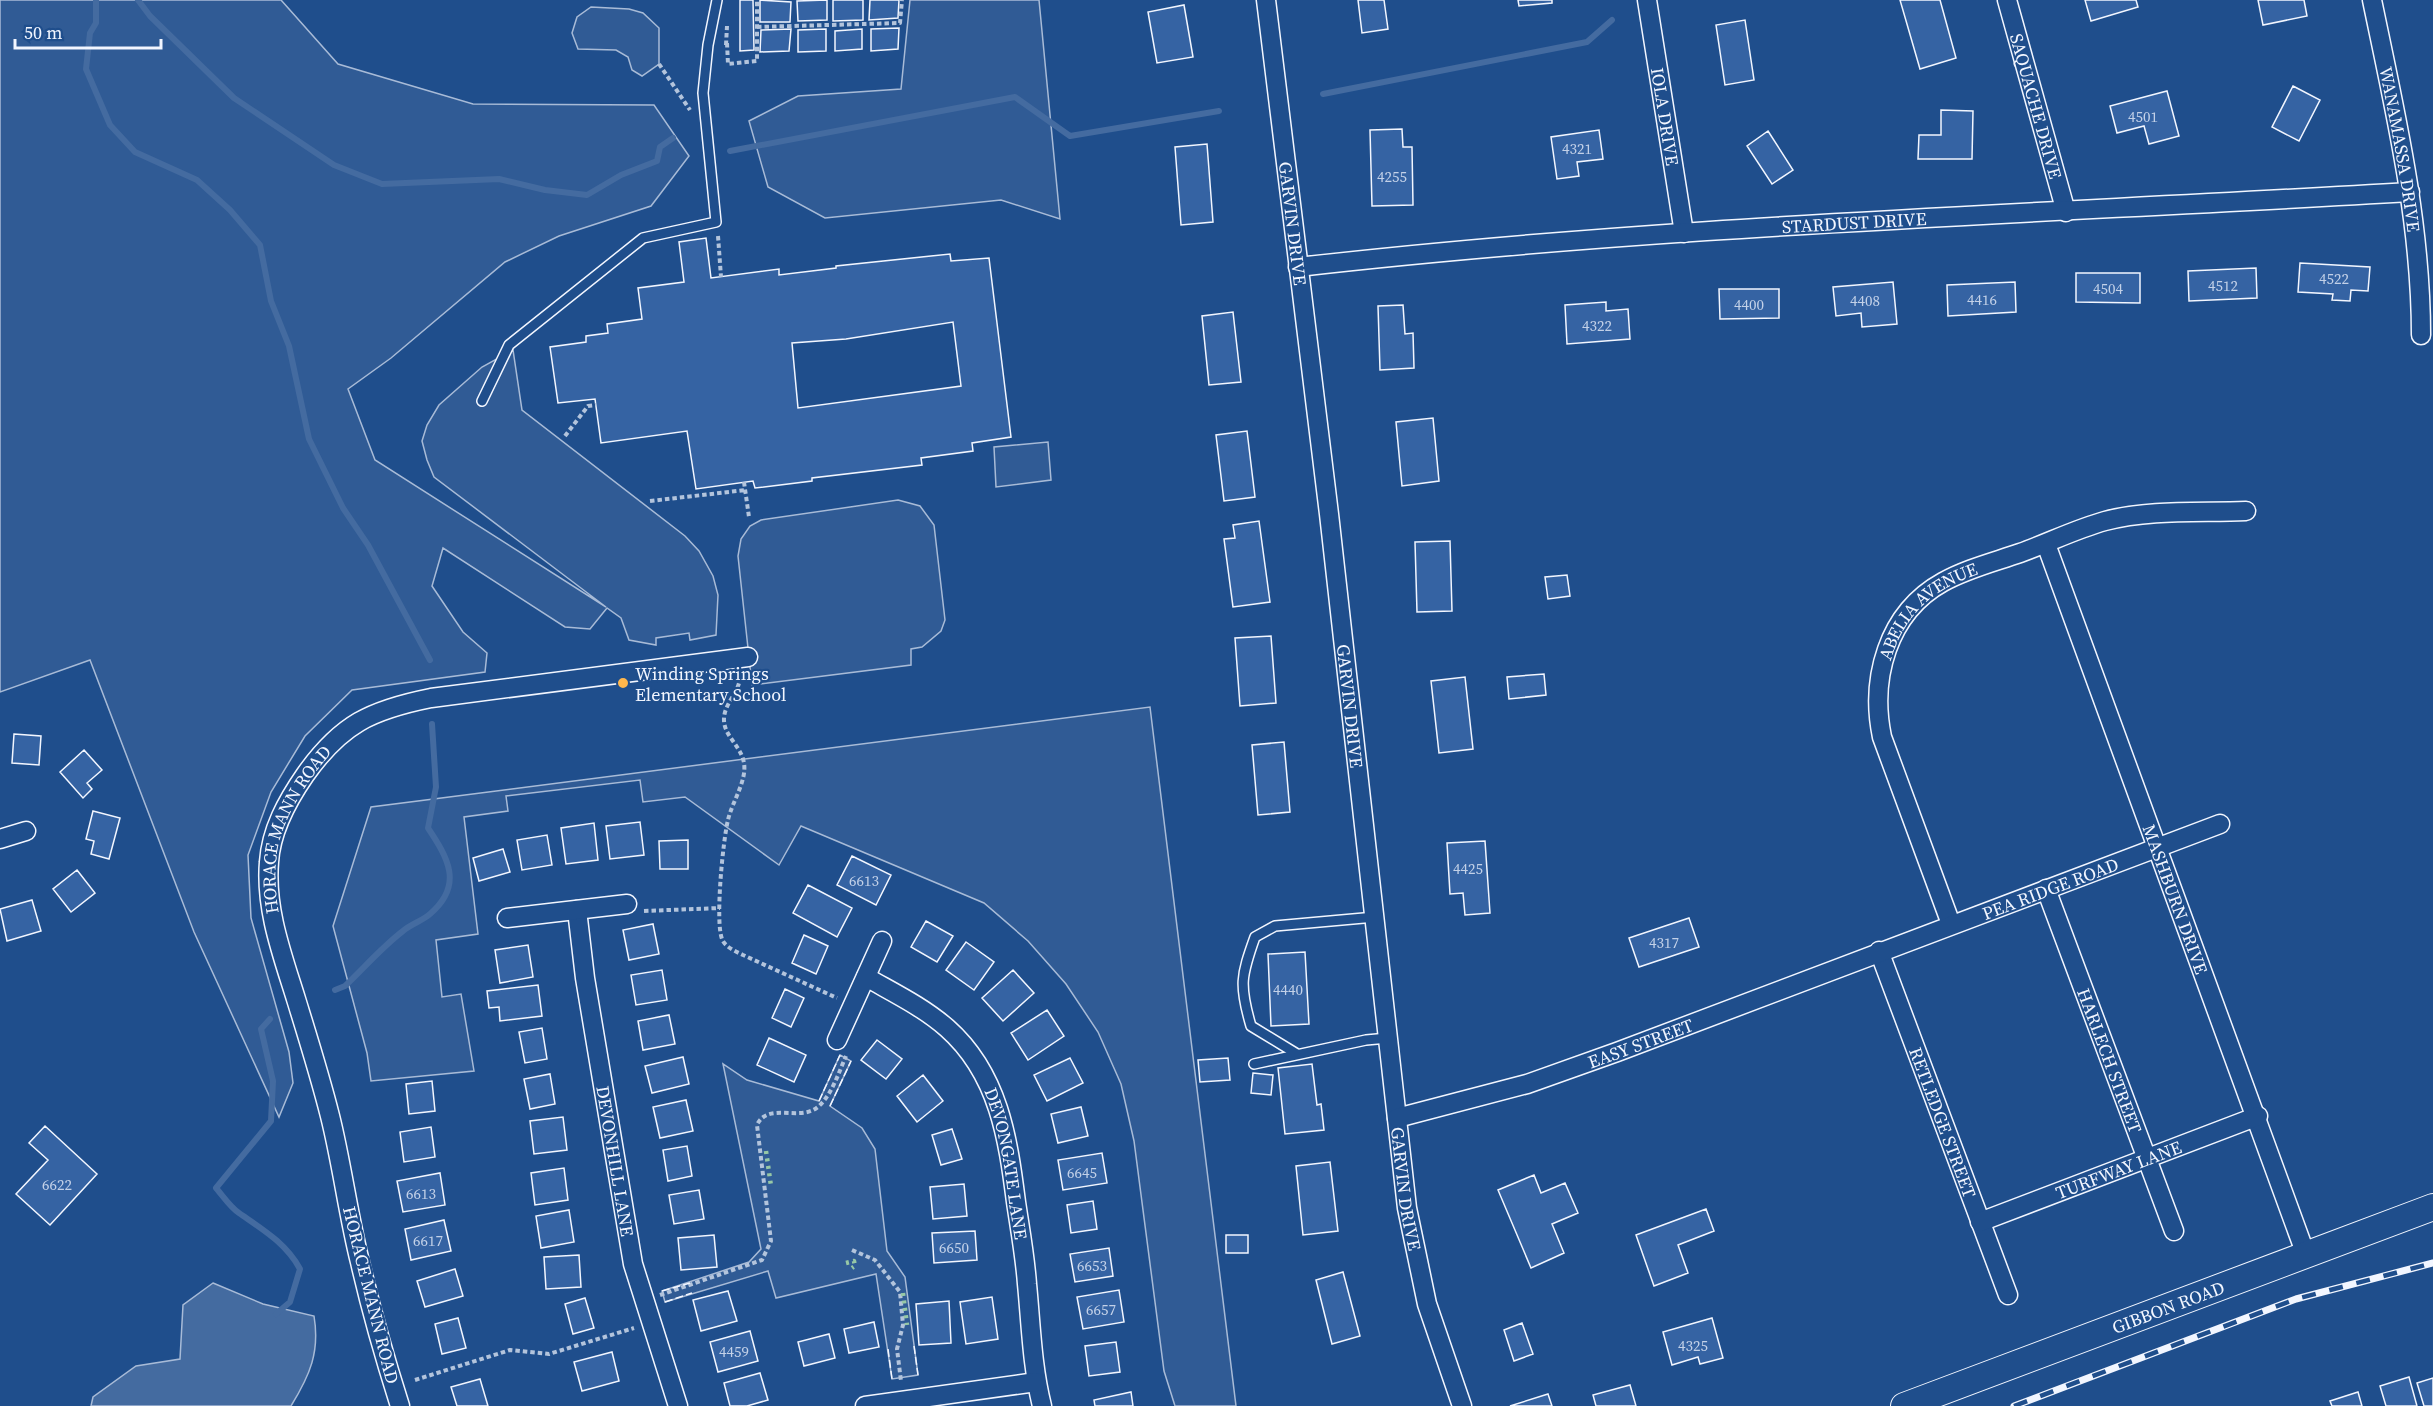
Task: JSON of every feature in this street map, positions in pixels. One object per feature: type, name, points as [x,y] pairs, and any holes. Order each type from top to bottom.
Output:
[{"type":"main road","name":"GIBBON ROAD","points":[[1904,1406],[2433,1207]]},
{"type":"street","name":"GARVIN DRIVE","points":[[1266,0],[1413,1240],[1427,1304],[1462,1406]]},
{"type":"street","name":"IOLA DRIVE","points":[[1647,0],[1684,234]]},
{"type":"street","name":"SAQUACHE DRIVE","points":[[2007,0],[2066,212]]},
{"type":"street","name":"WANAMASSA DRIVE","points":[[2372,0],[2410,192],[2421,287],[2421,335]]},
{"type":"street","name":"STARDUST DRIVE","points":[[1298,267],[1409,254],[1684,234],[2410,192]]},
{"type":"street","name":"ABELIA AVENUE","points":[[1951,924],[1882,737],[1877,704],[1880,670],[1899,624],[1929,591],[1953,577],[2090,526],[2122,518],[2246,511]]},
{"type":"street","name":"MASHBURN DRIVE","points":[[2046,544],[2258,1116],[2306,1255]]},
{"type":"street","name":"HORACE MANN ROAD","points":[[400,1406],[359,1261],[318,1066],[275,928],[270,902],[268,862],[276,827],[292,793],[314,762],[338,736],[365,717],[393,706],[431,698],[744,665]]},
{"type":"street","name":"PEA RIDGE ROAD","points":[[1879,951],[2220,824]]},
{"type":"street","points":[[0,839],[26,831]]},
{"type":"street","name":"HARLECH STREET","points":[[2046,889],[2174,1231]]},
{"type":"street","points":[[507,918],[577,910],[633,908]]},
{"type":"street","name":"DEVONHILL LANE","points":[[577,910],[585,978],[632,1258],[642,1299],[678,1406]]},
{"type":"street","points":[[837,1040],[882,941]]},
{"type":"street","name":"EASY STREET","points":[[1397,1118],[1527,1084],[1617,1052],[1879,951]]},
{"type":"street","name":"RETLEDGE STREET","points":[[1879,951],[2008,1295]]},
{"type":"street","name":"DEVONGATE LANE","points":[[866,978],[930,1015],[949,1030],[975,1061],[994,1097],[1010,1145],[1025,1264],[1036,1382],[1042,1406]]},
{"type":"street","name":"TURFWAY LANE","points":[[1980,1222],[2258,1116]]},
{"type":"street","points":[[865,1406],[1036,1382]]},
{"type":"lane","points":[[482,401],[509,345],[643,238],[716,222],[703,93],[708,45],[717,0]]},
{"type":"lane","points":[[1297,1054],[1251,1026],[1244,1004],[1242,973],[1255,937],[1275,926],[1375,917]]},
{"type":"lane","points":[[1254,1064],[1388,1038]]},
{"type":"path","points":[[727,43],[728,64],[757,61],[756,0]]},
{"type":"path","points":[[757,27],[900,23],[902,0]]},
{"type":"path","points":[[659,64],[709,137]]},
{"type":"path","points":[[716,222],[721,277]]},
{"type":"path","points":[[565,436],[588,406],[596,405]]},
{"type":"path","points":[[744,482],[749,517]]},
{"type":"path","points":[[650,501],[746,490]]},
{"type":"path","points":[[744,665],[737,691],[724,717],[726,732],[739,748],[744,764],[740,787],[727,821],[720,908],[721,938],[731,949],[841,1000]]},
{"type":"path","points":[[633,908],[720,908]]},
{"type":"path","points":[[658,1296],[762,1260],[771,1242],[756,1125],[761,1117],[768,1113],[801,1113],[819,1106],[846,1056]]},
{"type":"path","points":[[852,1250],[875,1260],[900,1292],[903,1325],[897,1348],[901,1382]]},
{"type":"path","points":[[415,1380],[510,1350],[549,1354],[634,1328]]},
{"type":"shaded area","points":[[0,0],[281,0],[338,64],[473,104],[654,105],[689,156],[651,206],[559,236],[505,262],[391,358],[348,389],[375,460],[606,607],[434,477],[427,460],[422,441],[427,425],[439,405],[482,367],[513,350],[522,410],[685,536],[699,551],[713,576],[718,595],[716,635],[690,640],[689,633],[656,638],[656,645],[629,640],[621,618],[607,608],[590,629],[565,627],[443,548],[432,586],[463,632],[487,653],[485,672],[352,690],[305,736],[271,792],[248,855],[251,918],[289,1052],[293,1083],[279,1117],[194,932],[90,660],[0,692]]},
{"type":"shaded area","points":[[910,0],[1039,0],[1060,219],[1001,200],[825,218],[768,187],[749,121],[798,96],[901,89]]},
{"type":"shaded area","points":[[591,7],[629,9],[643,13],[659,28],[659,64],[642,76],[632,70],[628,57],[616,50],[578,49],[572,33],[577,17]]},
{"type":"shaded area","points":[[1048,442],[1051,480],[996,487],[994,447]]},
{"type":"shaded area","points":[[898,500],[920,506],[934,525],[945,620],[941,631],[922,647],[911,649],[911,665],[752,685],[738,556],[741,539],[750,526],[761,520]]},
{"type":"shaded area","points":[[1150,707],[1236,1406],[1175,1406],[1164,1371],[1134,1141],[1121,1084],[1098,1032],[1066,984],[1028,941],[984,903],[801,826],[779,865],[685,797],[643,802],[640,780],[506,796],[508,811],[464,817],[478,934],[436,940],[442,997],[461,994],[474,1071],[371,1081],[367,1053],[333,926],[371,807]]},
{"type":"shaded area","points":[[840,1055],[851,1061],[830,1106],[862,1128],[875,1149],[887,1251],[905,1277],[918,1375],[892,1379],[876,1274],[776,1298],[768,1271],[665,1302],[662,1291],[749,1262],[761,1249],[723,1064],[747,1080],[819,1101]]},
{"type":"shaded area","points":[[213,1283],[263,1304],[314,1316],[316,1341],[312,1363],[291,1406],[91,1406],[93,1397],[136,1366],[180,1359],[183,1305]]},
{"type":"building","points":[[740,0],[753,0],[754,50],[740,51]]},
{"type":"building","points":[[760,0],[791,2],[790,22],[760,22]]},
{"type":"building","points":[[827,0],[827,20],[798,21],[797,1]]},
{"type":"building","points":[[833,0],[863,0],[863,20],[833,21]]},
{"type":"building","points":[[870,0],[899,0],[898,18],[869,20]]},
{"type":"building","points":[[1358,0],[1384,0],[1388,29],[1362,33]]},
{"type":"building","points":[[1518,0],[1552,0],[1552,3],[1519,6]]},
{"type":"building","points":[[1900,0],[1940,0],[1956,58],[1920,69]]},
{"type":"building","points":[[2085,0],[2136,0],[2138,7],[2091,21]]},
{"type":"building","points":[[2258,0],[2304,0],[2307,16],[2263,25]]},
{"type":"building","points":[[1184,5],[1193,57],[1157,63],[1148,12]]},
{"type":"building","points":[[1745,20],[1754,80],[1725,85],[1716,25]]},
{"type":"building","points":[[899,28],[898,49],[871,51],[871,29]]},
{"type":"building","points":[[791,29],[789,51],[760,52],[761,30]]},
{"type":"building","points":[[826,29],[826,51],[798,52],[798,30]]},
{"type":"building","points":[[862,29],[862,49],[835,51],[835,31]]},
{"type":"building","points":[[2293,86],[2320,100],[2299,141],[2272,127]]},
{"type":"building","points":[[2167,91],[2179,136],[2149,144],[2144,126],[2117,133],[2110,106]]},
{"type":"building","points":[[1941,110],[1973,111],[1972,159],[1918,159],[1919,135],[1941,135]]},
{"type":"building","points":[[1402,129],[1403,147],[1412,147],[1413,205],[1372,206],[1370,130]]},
{"type":"building","points":[[1599,130],[1603,159],[1577,162],[1579,176],[1557,179],[1551,137]]},
{"type":"building","points":[[1768,131],[1793,170],[1772,184],[1747,146]]},
{"type":"building","points":[[1207,144],[1213,222],[1181,225],[1175,147]]},
{"type":"building","points":[[706,238],[711,278],[779,269],[779,275],[836,268],[836,266],[950,254],[951,261],[989,258],[1011,437],[972,443],[973,451],[921,458],[922,465],[812,478],[812,481],[755,488],[753,481],[696,489],[687,431],[601,443],[595,399],[558,403],[550,347],[586,342],[586,336],[608,333],[607,324],[642,319],[638,288],[684,282],[679,242]],"holes":[[[953,322],[961,386],[798,408],[792,343],[846,339]]]},
{"type":"building","points":[[2300,263],[2370,267],[2368,291],[2351,290],[2350,301],[2332,300],[2333,294],[2298,292]]},
{"type":"building","points":[[2256,268],[2257,298],[2189,301],[2188,271]]},
{"type":"building","points":[[2076,273],[2140,273],[2140,303],[2076,302]]},
{"type":"building","points":[[1893,282],[1897,324],[1862,327],[1861,313],[1836,316],[1833,287]]},
{"type":"building","points":[[2015,282],[2016,312],[1948,316],[1947,285]]},
{"type":"building","points":[[1719,289],[1779,289],[1779,318],[1720,319]]},
{"type":"building","points":[[1606,302],[1606,311],[1628,309],[1630,339],[1567,344],[1565,305]]},
{"type":"building","points":[[1403,305],[1405,334],[1413,333],[1414,368],[1380,370],[1378,306]]},
{"type":"building","points":[[1233,312],[1241,382],[1209,385],[1202,316]]},
{"type":"building","points":[[1433,418],[1439,481],[1402,486],[1396,422]]},
{"type":"building","points":[[1247,431],[1255,497],[1224,501],[1216,435]]},
{"type":"building","points":[[1259,521],[1270,602],[1233,607],[1224,539],[1235,538],[1233,525]]},
{"type":"building","points":[[1450,541],[1452,611],[1417,612],[1415,542]]},
{"type":"building","points":[[1567,575],[1570,596],[1548,599],[1545,577]]},
{"type":"building","points":[[1271,636],[1276,703],[1240,706],[1235,638]]},
{"type":"building","points":[[1544,674],[1546,695],[1509,699],[1507,677]]},
{"type":"building","points":[[1465,677],[1473,749],[1439,753],[1431,681]]},
{"type":"building","points":[[14,734],[41,736],[39,765],[12,763]]},
{"type":"building","points":[[1284,742],[1290,812],[1258,815],[1252,745]]},
{"type":"building","points":[[84,750],[102,770],[87,783],[92,789],[83,798],[60,772]]},
{"type":"building","points":[[93,811],[120,818],[109,859],[91,854],[94,841],[86,839]]},
{"type":"building","points":[[640,822],[644,855],[610,859],[606,826]]},
{"type":"building","points":[[594,823],[598,860],[566,864],[561,828]]},
{"type":"building","points":[[547,835],[552,865],[522,870],[517,840]]},
{"type":"building","points":[[688,840],[688,869],[660,869],[659,841]]},
{"type":"building","points":[[1485,841],[1490,913],[1465,915],[1463,893],[1450,894],[1447,843]]},
{"type":"building","points":[[503,849],[510,872],[479,881],[473,858]]},
{"type":"building","points":[[852,856],[891,875],[876,905],[837,885]]},
{"type":"building","points":[[77,870],[95,893],[71,912],[53,889]]},
{"type":"building","points":[[808,885],[852,908],[837,937],[793,913]]},
{"type":"building","points":[[32,900],[41,931],[7,941],[0,909]]},
{"type":"building","points":[[1689,918],[1699,947],[1639,967],[1629,938]]},
{"type":"building","points":[[926,921],[953,936],[937,962],[911,947]]},
{"type":"building","points":[[653,924],[659,954],[629,960],[623,930]]},
{"type":"building","points":[[804,935],[828,946],[816,974],[792,963]]},
{"type":"building","points":[[966,942],[994,962],[974,990],[946,970]]},
{"type":"building","points":[[528,945],[533,977],[500,983],[495,950]]},
{"type":"building","points":[[1305,952],[1309,1024],[1271,1026],[1268,954]]},
{"type":"building","points":[[662,970],[667,1000],[636,1005],[631,975]]},
{"type":"building","points":[[1013,970],[1034,993],[1003,1021],[982,998]]},
{"type":"building","points":[[538,985],[542,1016],[500,1021],[499,1007],[489,1008],[487,991]]},
{"type":"building","points":[[785,989],[804,998],[791,1027],[772,1018]]},
{"type":"building","points":[[1047,1010],[1064,1036],[1028,1060],[1011,1033]]},
{"type":"building","points":[[669,1015],[675,1044],[643,1050],[638,1021]]},
{"type":"building","points":[[542,1028],[547,1059],[525,1063],[519,1032]]},
{"type":"building","points":[[769,1038],[806,1055],[794,1082],[757,1065]]},
{"type":"building","points":[[877,1040],[902,1059],[886,1079],[861,1060]]},
{"type":"building","points":[[683,1057],[689,1084],[652,1093],[645,1066]]},
{"type":"building","points":[[1070,1058],[1083,1083],[1047,1101],[1034,1075]]},
{"type":"building","points":[[1228,1058],[1230,1080],[1200,1082],[1198,1060]]},
{"type":"building","points":[[1312,1064],[1317,1105],[1321,1104],[1324,1130],[1285,1134],[1278,1068]]},
{"type":"building","points":[[1253,1073],[1273,1075],[1271,1095],[1251,1093]]},
{"type":"building","points":[[550,1074],[555,1104],[530,1109],[524,1079]]},
{"type":"building","points":[[923,1075],[943,1101],[917,1122],[897,1096]]},
{"type":"building","points":[[432,1081],[435,1111],[409,1114],[406,1084]]},
{"type":"building","points":[[686,1100],[693,1131],[660,1138],[653,1107]]},
{"type":"building","points":[[1081,1107],[1088,1136],[1058,1143],[1051,1114]]},
{"type":"building","points":[[563,1117],[567,1150],[534,1154],[530,1121]]},
{"type":"building","points":[[45,1126],[97,1174],[50,1225],[16,1194],[48,1160],[29,1143]]},
{"type":"building","points":[[431,1127],[435,1157],[404,1162],[400,1132]]},
{"type":"building","points":[[952,1129],[962,1159],[941,1165],[932,1135]]},
{"type":"building","points":[[687,1146],[692,1176],[668,1181],[663,1150]]},
{"type":"building","points":[[1102,1153],[1107,1183],[1063,1190],[1058,1160]]},
{"type":"building","points":[[1330,1162],[1338,1231],[1303,1235],[1296,1166]]},
{"type":"building","points":[[564,1168],[568,1200],[535,1205],[531,1173]]},
{"type":"building","points":[[440,1173],[445,1205],[403,1212],[397,1181]]},
{"type":"building","points":[[1534,1175],[1541,1193],[1565,1183],[1578,1213],[1552,1224],[1564,1253],[1531,1268],[1498,1190]]},
{"type":"building","points":[[964,1184],[967,1216],[933,1219],[930,1187]]},
{"type":"building","points":[[699,1190],[704,1219],[674,1224],[669,1195]]},
{"type":"building","points":[[1093,1201],[1097,1229],[1071,1233],[1067,1205]]},
{"type":"building","points":[[1706,1209],[1714,1231],[1678,1245],[1688,1273],[1654,1286],[1636,1235]]},
{"type":"building","points":[[569,1210],[574,1242],[541,1248],[536,1216]]},
{"type":"building","points":[[444,1220],[451,1251],[411,1260],[405,1229]]},
{"type":"building","points":[[975,1231],[977,1260],[934,1263],[932,1233]]},
{"type":"building","points":[[714,1235],[717,1267],[681,1270],[678,1238]]},
{"type":"building","points":[[1226,1235],[1248,1235],[1248,1253],[1226,1253]]},
{"type":"building","points":[[1109,1248],[1113,1276],[1075,1282],[1070,1254]]},
{"type":"building","points":[[579,1255],[581,1287],[546,1289],[544,1257]]},
{"type":"building","points":[[455,1269],[463,1296],[425,1307],[417,1281]]},
{"type":"building","points":[[1343,1272],[1360,1336],[1332,1344],[1316,1280]]},
{"type":"building","points":[[1119,1290],[1124,1322],[1083,1329],[1077,1297]]},
{"type":"building","points":[[728,1291],[737,1321],[701,1331],[693,1300]]},
{"type":"building","points":[[992,1297],[998,1339],[966,1344],[960,1302]]},
{"type":"building","points":[[585,1298],[594,1328],[573,1334],[565,1304]]},
{"type":"building","points":[[949,1301],[951,1343],[919,1345],[916,1304]]},
{"type":"building","points":[[458,1318],[466,1348],[442,1354],[435,1324]]},
{"type":"building","points":[[1712,1318],[1723,1358],[1700,1364],[1698,1357],[1672,1365],[1663,1332]]},
{"type":"building","points":[[874,1322],[879,1347],[849,1353],[844,1329]]},
{"type":"building","points":[[1522,1323],[1533,1354],[1514,1361],[1504,1330]]},
{"type":"building","points":[[750,1331],[758,1361],[718,1372],[710,1342]]},
{"type":"building","points":[[829,1334],[835,1358],[804,1366],[798,1342]]},
{"type":"building","points":[[1116,1342],[1120,1372],[1089,1376],[1085,1346]]},
{"type":"building","points":[[612,1352],[619,1381],[582,1391],[574,1362]]},
{"type":"building","points":[[760,1373],[768,1400],[747,1406],[730,1406],[724,1383]]},
{"type":"building","points":[[2409,1377],[2417,1406],[2386,1406],[2380,1386]]},
{"type":"building","points":[[2433,1378],[2433,1406],[2424,1406],[2417,1383]]},
{"type":"building","points":[[480,1379],[488,1406],[457,1406],[451,1387]]},
{"type":"building","points":[[1630,1385],[1636,1406],[1596,1406],[1593,1395]]},
{"type":"building","points":[[1131,1392],[1133,1406],[1095,1406],[1094,1400]]},
{"type":"building","points":[[2358,1392],[2362,1406],[2332,1406],[2330,1401]]},
{"type":"building","points":[[1548,1394],[1552,1406],[1510,1406]]},
{"type":"waterway","points":[[96,0],[96,23],[90,33],[86,69],[110,125],[135,152],[197,180],[230,210],[260,245],[271,301],[289,346],[309,439],[343,508],[368,545],[430,660]]},
{"type":"waterway","points":[[138,0],[150,16],[234,98],[334,165],[382,184],[499,179],[545,190],[587,195],[621,175],[657,161],[660,147],[673,138]]},
{"type":"waterway","points":[[1323,94],[1587,42],[1612,20]]},
{"type":"waterway","points":[[730,151],[1015,97],[1070,136],[1219,111]]},
{"type":"waterway","points":[[335,990],[345,986],[409,926],[430,914],[447,893],[450,882],[449,871],[442,850],[428,828],[436,787],[432,724]]},
{"type":"waterway","points":[[270,1019],[261,1029],[273,1081],[271,1121],[216,1188],[236,1211],[281,1244],[300,1269],[290,1302],[276,1314]]},
{"type":"railway","points":[[2014,1406],[2296,1299],[2433,1263]]},
{"type":"hedge","points":[[766,1151],[771,1186]]},
{"type":"hedge","points":[[846,1263],[854,1261],[855,1266],[852,1268]]},
{"type":"hedge","points":[[903,1293],[907,1325]]},
{"type":"fence","points":[[819,1101],[840,1055]]},
{"type":"fence","points":[[830,1106],[851,1061]]},
{"type":"fence","points":[[662,1291],[690,1283]]},
{"type":"fence","points":[[665,1302],[692,1293]]},
{"type":"fence","points":[[914,1346],[918,1375]]},
{"type":"fence","points":[[888,1349],[892,1379]]},
{"type":"place","name":"Winding Springs Elementary School","points":[[623,683]]}]
